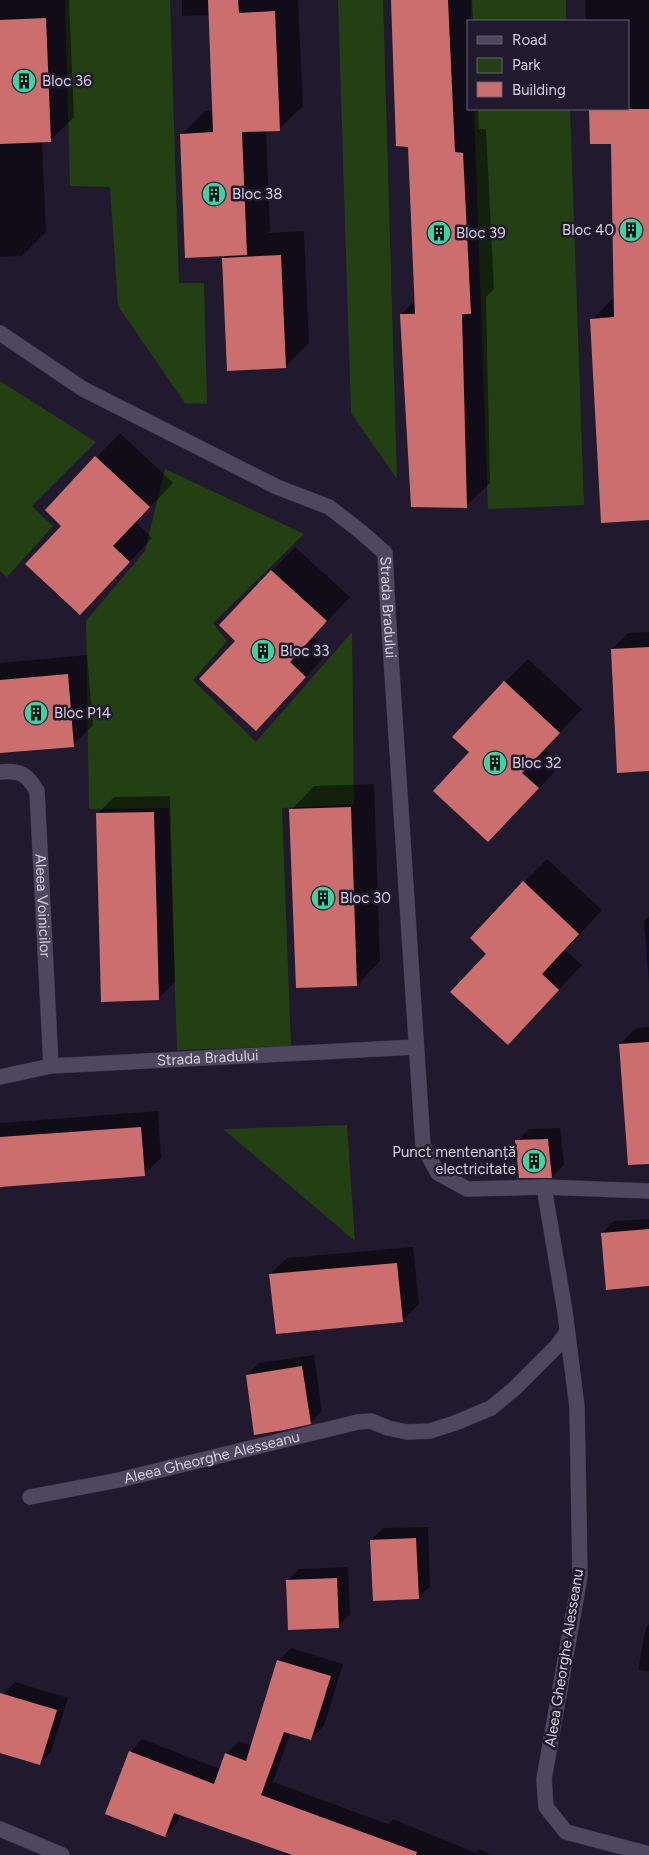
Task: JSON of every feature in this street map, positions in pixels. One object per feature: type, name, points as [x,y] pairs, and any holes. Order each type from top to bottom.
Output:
[{"type":"street","name":"Strada Bradului","points":[[0,333],[83,389],[277,486],[329,508],[385,553],[423,1146],[438,1173],[467,1189],[544,1187],[649,1191]]},
{"type":"street","name":"Aleea Voinicilor","points":[[0,772],[13,770],[29,777],[37,791],[51,1066]]},
{"type":"street","name":"Strada Bradului","points":[[0,1077],[51,1066],[416,1047]]},
{"type":"street","name":"Aleea Gheorghe Alesseanu","points":[[544,1187],[568,1332],[577,1407],[580,1576],[544,1779],[546,1807],[566,1832],[649,1854]]},
{"type":"street","name":"Aleea Gheorghe Alesseanu","points":[[30,1497],[119,1480],[358,1422],[371,1421],[388,1428],[407,1432],[430,1431],[491,1408],[514,1389],[557,1346],[568,1332]]},
{"type":"street","points":[[0,1829],[62,1855]]},
{"type":"green space","points":[[65,0],[170,0],[179,283],[204,283],[207,404],[185,403],[118,306],[110,187],[70,186]]},
{"type":"green space","points":[[338,0],[383,0],[397,479],[351,413]]},
{"type":"green space","points":[[471,0],[566,0],[566,20],[471,20]]},
{"type":"green space","points":[[474,110],[570,110],[584,505],[488,509]]},
{"type":"green space","points":[[0,381],[96,442],[32,506],[53,526],[7,577],[0,571]]},
{"type":"green space","points":[[165,469],[304,534],[213,623],[227,641],[193,680],[256,742],[352,632],[354,804],[282,808],[291,1046],[177,1050],[169,808],[89,809],[86,621],[145,551]]},
{"type":"green space","points":[[347,1125],[355,1241],[223,1129]]},
{"type":"building","name":"Bloc 38","points":[[208,0],[238,0],[239,13],[275,11],[280,131],[242,132],[247,255],[185,258],[180,134],[213,132]]},
{"type":"building","name":"Bloc 39","points":[[391,0],[448,0],[455,152],[463,153],[471,314],[462,314],[467,508],[411,507],[400,314],[415,314],[408,147],[396,146]]},
{"type":"building","name":"Bloc 36","points":[[46,18],[51,142],[0,144],[0,20]]},
{"type":"building","name":"Bloc 40","points":[[649,109],[649,520],[601,523],[590,319],[614,317],[611,144],[590,144],[589,110]]},
{"type":"building","points":[[281,255],[286,368],[227,371],[222,258]]},
{"type":"building","points":[[95,456],[150,507],[113,546],[130,562],[80,615],[25,564],[61,526],[45,510]]},
{"type":"building","name":"Bloc 33","points":[[271,570],[327,621],[290,662],[306,677],[256,731],[199,679],[235,641],[219,625]]},
{"type":"building","points":[[649,647],[649,771],[617,773],[611,649]]},
{"type":"building","name":"Bloc P14","points":[[68,674],[74,747],[0,753],[0,680]]},
{"type":"building","name":"Bloc 32","points":[[504,681],[560,733],[522,773],[539,788],[488,842],[433,791],[469,752],[452,737]]},
{"type":"building","name":"Bloc 30","points":[[351,807],[357,986],[296,988],[289,809]]},
{"type":"building","points":[[154,812],[159,1000],[101,1002],[96,813]]},
{"type":"building","points":[[523,881],[579,934],[542,974],[559,990],[508,1045],[450,992],[486,954],[470,938]]},
{"type":"building","points":[[649,1042],[649,1164],[628,1165],[619,1044]]},
{"type":"building","points":[[141,1127],[145,1176],[0,1187],[0,1137]]},
{"type":"building","name":"Punct mentenanță electricitate","points":[[548,1139],[552,1178],[519,1178],[515,1140]]},
{"type":"building","points":[[649,1229],[649,1286],[606,1290],[601,1233]]},
{"type":"building","points":[[397,1263],[403,1322],[276,1334],[269,1274]]},
{"type":"building","points":[[302,1366],[311,1424],[254,1435],[246,1375]]},
{"type":"building","points":[[416,1538],[419,1599],[373,1601],[370,1540]]},
{"type":"building","points":[[337,1578],[339,1628],[288,1630],[286,1580]]},
{"type":"building","points":[[277,1660],[331,1676],[311,1740],[284,1732],[261,1795],[417,1852],[416,1855],[292,1855],[174,1813],[165,1837],[105,1814],[129,1751],[214,1784],[225,1753],[246,1761]]},
{"type":"building","points":[[0,1693],[57,1710],[40,1765],[0,1753]]},
{"type":"place","name":"Bloc 36","points":[[24,81]]},
{"type":"place","name":"Bloc 38","points":[[214,194]]},
{"type":"place","name":"Bloc 40","points":[[631,230]]},
{"type":"place","name":"Bloc 39","points":[[439,233]]},
{"type":"place","name":"Bloc 33","points":[[263,651]]},
{"type":"place","name":"Bloc P14","points":[[36,713]]},
{"type":"place","name":"Bloc 32","points":[[495,763]]},
{"type":"place","name":"Bloc 30","points":[[323,898]]},
{"type":"place","name":"Punct mentenanță electricitate","points":[[534,1161]]}]
